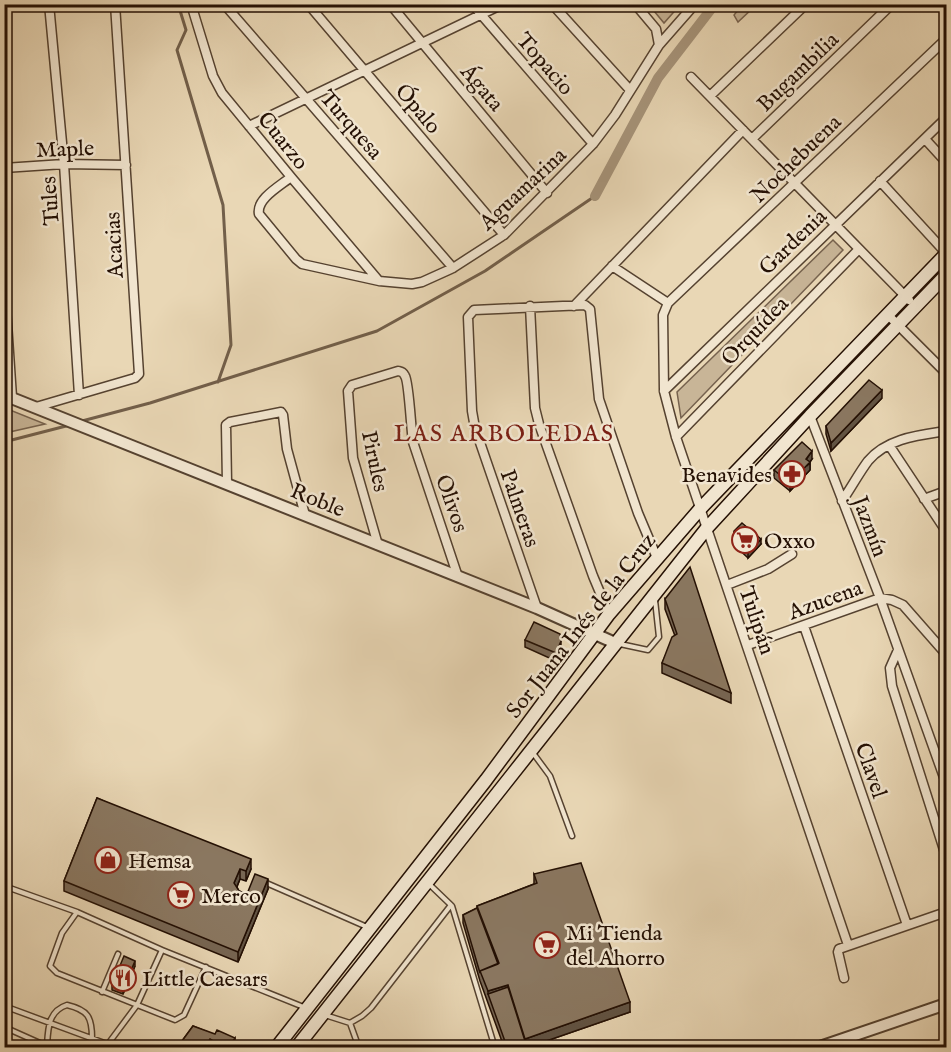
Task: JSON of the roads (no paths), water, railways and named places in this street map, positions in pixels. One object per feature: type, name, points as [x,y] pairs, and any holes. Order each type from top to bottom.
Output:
[{"type":"main road","name":"Sor Juana Inés de la Cruz","points":[[276,1047],[486,780],[609,615],[657,558],[700,509],[946,254]]},
{"type":"main road","name":"Sor Juana Inés de la Cruz","points":[[296,1047],[707,528],[810,416],[916,307],[944,283]]},
{"type":"main road","points":[[759,449],[770,460]]},
{"type":"main road","points":[[369,928],[382,938]]},
{"type":"street","name":"Tules","points":[[49,4],[64,164],[80,395]]},
{"type":"street","name":"Acacias","points":[[36,407],[135,378],[139,374],[115,4]]},
{"type":"street","name":"Cuarzo","points":[[191,4],[213,76],[222,93],[379,281]]},
{"type":"street","name":"Turquesa","points":[[224,4],[453,268]]},
{"type":"street","name":"Ópalo","points":[[309,4],[504,235]]},
{"type":"street","name":"Ágata","points":[[390,4],[547,193]]},
{"type":"street","name":"Topacio","points":[[472,4],[593,144]]},
{"type":"street","points":[[249,126],[503,4]]},
{"type":"street","points":[[552,4],[630,90]]},
{"type":"street","points":[[635,4],[651,22],[658,35],[659,45]]},
{"type":"street","name":"Aguamarina","points":[[291,177],[261,202],[258,210],[302,264],[379,281],[412,284],[422,282],[453,268],[504,235],[547,193],[593,144],[615,115],[659,45],[695,4]]},
{"type":"street","points":[[710,96],[806,4]]},
{"type":"street","name":"Bugambilia","points":[[752,139],[892,4]]},
{"type":"street","name":"Nochebuena","points":[[668,303],[946,39]]},
{"type":"street","points":[[692,77],[916,307]]},
{"type":"street","name":"Gardenia","points":[[664,391],[946,118]]},
{"type":"street","points":[[574,306],[743,130]]},
{"type":"street","points":[[925,139],[946,162]]},
{"type":"street","name":"Maple","points":[[4,168],[64,164],[126,165]]},
{"type":"street","points":[[880,181],[946,254]]},
{"type":"street","name":"Orquídea","points":[[676,437],[859,249]]},
{"type":"street","points":[[612,266],[668,303]]},
{"type":"street","points":[[4,278],[8,396]]},
{"type":"street","name":"Tulipán","points":[[668,303],[663,315],[664,391],[676,437],[748,645],[844,947],[838,952],[844,978]]},
{"type":"street","points":[[609,615],[539,424],[535,408],[530,306],[588,307],[592,311],[599,399],[638,513],[657,558]]},
{"type":"street","name":"Palmeras","points":[[530,306],[474,310],[468,317],[472,411],[476,428],[537,608]]},
{"type":"street","points":[[888,315],[946,373]]},
{"type":"street","name":"Pirules","points":[[378,545],[351,446],[348,391],[352,385],[401,372]]},
{"type":"street","name":"Olivos","points":[[401,372],[407,378],[413,442],[458,577]]},
{"type":"street","name":"Roble","points":[[8,396],[537,608],[615,643]]},
{"type":"street","points":[[227,483],[226,425],[230,422],[281,412],[289,457],[305,515]]},
{"type":"street","name":"Jazmín","points":[[810,416],[880,598],[946,783]]},
{"type":"street","points":[[843,501],[869,460],[878,452],[907,438],[946,431]]},
{"type":"street","points":[[889,445],[946,531]]},
{"type":"street","points":[[924,499],[946,491]]},
{"type":"street","points":[[727,585],[768,569],[792,554]]},
{"type":"street","points":[[880,598],[903,605],[946,654]]},
{"type":"street","name":"Azucena","points":[[748,645],[880,598]]},
{"type":"street","name":"Clavel","points":[[804,626],[907,925]]},
{"type":"street","name":"Jazmín","points":[[897,650],[890,668],[892,686],[946,856]]},
{"type":"street","points":[[844,947],[946,912]]},
{"type":"street","points":[[817,1047],[946,1004]]},
{"type":"lane","points":[[615,643],[648,650],[659,637],[654,593]]},
{"type":"lane","points":[[531,750],[550,776],[572,836]]},
{"type":"lane","points":[[258,879],[369,928]]},
{"type":"lane","points":[[427,882],[452,905],[495,1047]]},
{"type":"lane","points":[[4,886],[77,912],[162,950],[307,1008]]},
{"type":"lane","points":[[322,1014],[350,1023],[362,1016],[371,1008],[452,905]]},
{"type":"lane","points":[[77,912],[62,933],[50,966],[57,973],[179,1020],[184,1015],[206,967]]},
{"type":"lane","points":[[4,1006],[92,1038],[106,1046],[137,1005],[162,950]]},
{"type":"lane","points":[[102,992],[118,954]]},
{"type":"lane","points":[[4,1027],[49,1046],[49,1022],[61,1007],[67,1005],[84,1011],[89,1017],[92,1038]]},
{"type":"lane","points":[[350,1023],[359,1047]]},
{"type":"waterway","points":[[178,4],[186,30],[177,50],[223,205],[231,345],[218,382]]},
{"type":"waterway","points":[[595,196],[658,78],[715,4]]},
{"type":"waterway","points":[[82,421],[150,403],[377,331],[485,271],[595,196]]},
{"type":"waterway","points":[[4,442],[70,425]]},
{"type":"place","name":"Benavides","points":[[792,474]]},
{"type":"place","name":"Oxxo","points":[[745,540]]},
{"type":"place","name":"Hemsa","points":[[108,860]]},
{"type":"place","name":"Merco","points":[[181,895]]},
{"type":"place","name":"Mi Tienda del Ahorro","points":[[547,945]]},
{"type":"place","name":"Little Caesars","points":[[123,978]]},
{"type":"district","name":"LAS ARBOLEDAS","points":[[504,433]]}]
